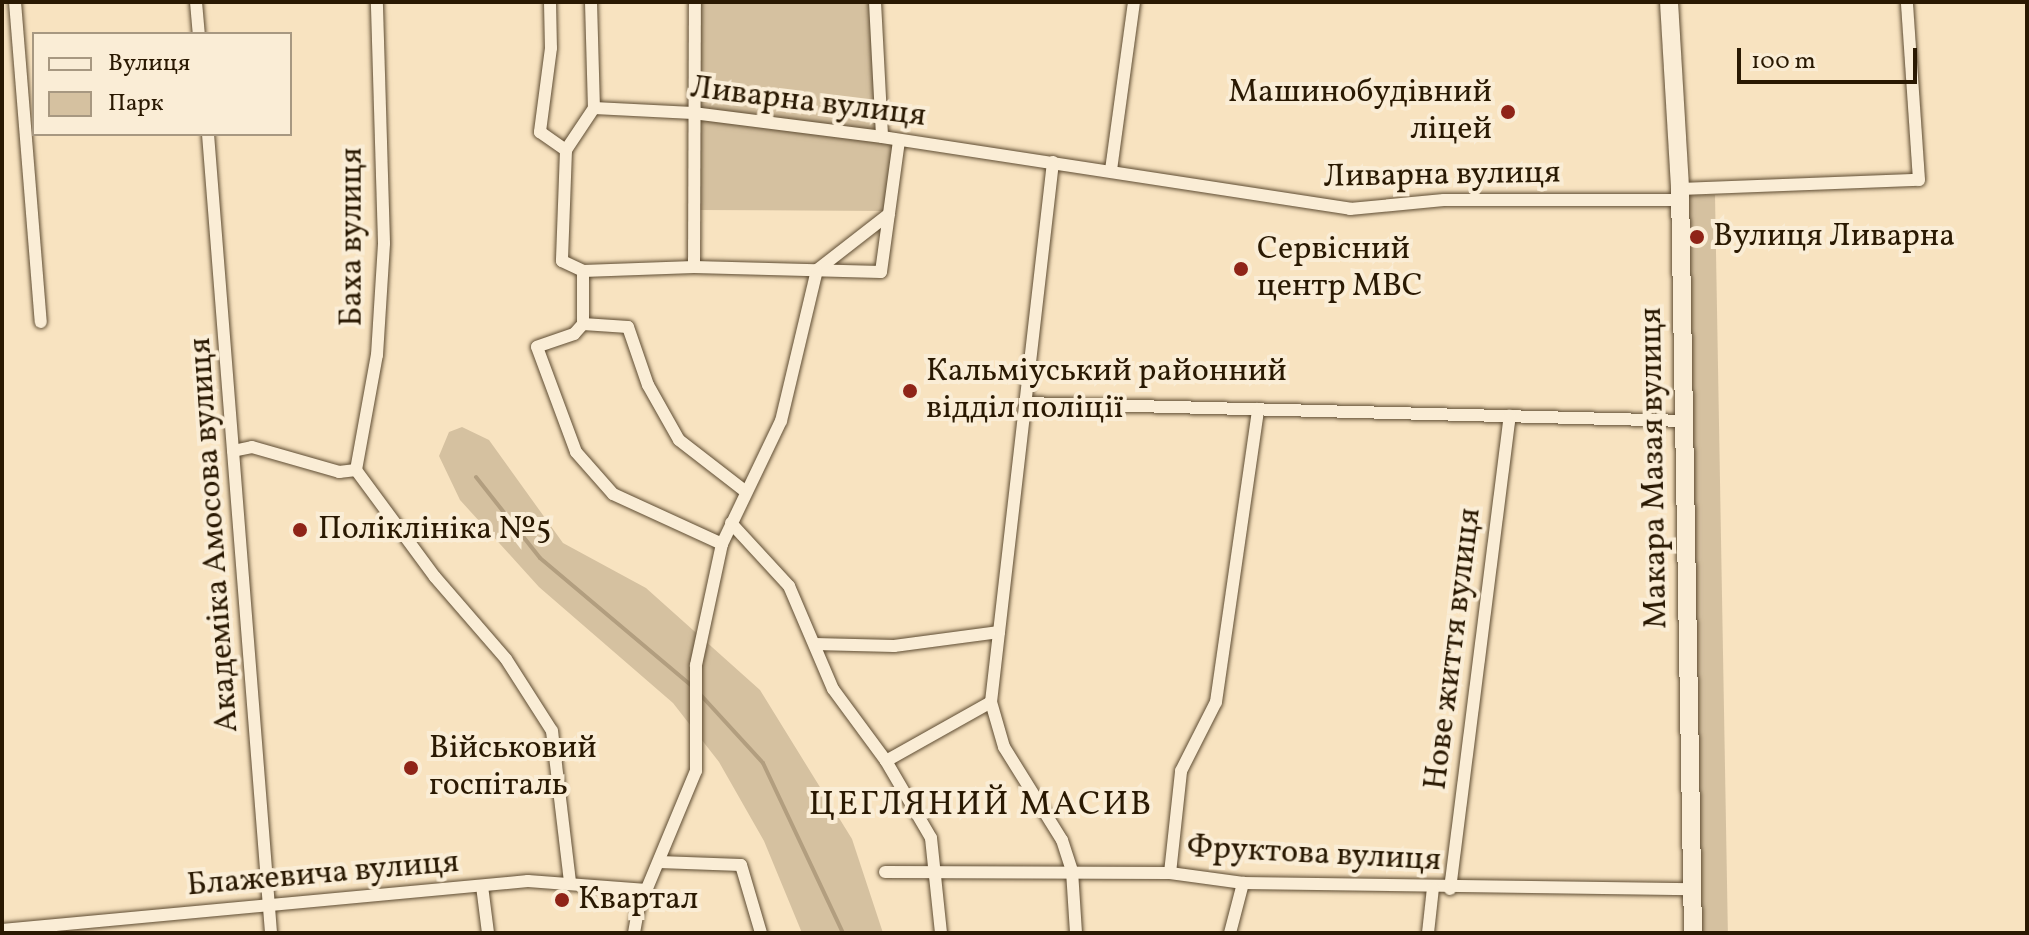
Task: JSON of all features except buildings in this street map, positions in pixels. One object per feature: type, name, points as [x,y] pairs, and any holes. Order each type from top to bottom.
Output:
[{"type":"main road","name":"Макара Мазая вулиця","points":[[1669,2],[1680,195],[1693,933]]},
{"type":"street","points":[[15,2],[41,322]]},
{"type":"street","points":[[196,2],[199,32]]},
{"type":"street","name":"Баха вулиця","points":[[356,470],[377,355],[384,243],[377,2]]},
{"type":"street","points":[[550,2],[551,48],[540,132],[566,150]]},
{"type":"street","points":[[591,2],[594,108],[566,150],[562,261],[583,271],[694,267],[881,272],[899,140]]},
{"type":"street","points":[[694,267],[695,2]]},
{"type":"street","points":[[875,2],[882,137]]},
{"type":"street","points":[[1111,170],[1134,2]]},
{"type":"street","name":"Ливарна вулиця","points":[[594,108],[693,113],[882,137],[1350,209],[1444,200],[1680,195],[1919,180],[1907,2]]},
{"type":"street","name":"Академіка Амосова вулиця","points":[[208,136],[271,933]]},
{"type":"street","points":[[1053,162],[991,702],[1004,747],[1062,840],[1072,871],[1076,933]]},
{"type":"street","points":[[634,933],[647,890],[696,771],[693,707],[696,665],[722,544],[781,421],[817,270],[889,214]]},
{"type":"street","points":[[583,271],[583,324],[574,334],[537,347],[576,452],[613,494],[722,544]]},
{"type":"street","points":[[583,324],[628,327],[648,385],[679,440],[746,492]]},
{"type":"street","points":[[1025,403],[1684,421]]},
{"type":"street","points":[[1170,873],[1181,771],[1216,702],[1258,409]]},
{"type":"street","name":"Нове життя вулиця","points":[[1450,889],[1510,416]]},
{"type":"street","points":[[233,451],[252,447],[339,472],[356,470],[435,577],[506,659],[552,731],[570,881]]},
{"type":"street","points":[[731,523],[789,586],[846,711],[886,761],[931,838],[941,933]]},
{"type":"street","points":[[815,644],[894,646],[999,632]]},
{"type":"street","points":[[886,761],[991,702]]},
{"type":"street","points":[[659,862],[741,865],[761,933]]},
{"type":"street","name":"Фруктова вулиця","points":[[885,872],[1170,873],[1243,883],[1450,889],[1693,889]]},
{"type":"street","name":"Блажевича вулиця","points":[[2,930],[482,886],[570,881],[593,889],[647,890]]},
{"type":"street","points":[[1230,933],[1243,883]]},
{"type":"street","points":[[482,886],[488,933]]},
{"type":"street","points":[[1428,933],[1433,888]]},
{"type":"green space","points":[[698,2],[872,2],[879,134],[696,110]]},
{"type":"green space","points":[[696,116],[896,142],[886,211],[696,210]]},
{"type":"green space","points":[[1715,195],[1728,933],[1696,933],[1683,196]]},
{"type":"green space","points":[[462,427],[489,440],[563,543],[646,588],[760,690],[852,839],[883,933],[802,933],[764,841],[719,762],[673,703],[539,587],[460,500],[439,456],[449,432]]},
{"type":"waterway","points":[[476,477],[540,558],[692,686]]},
{"type":"waterway","points":[[698,692],[763,763],[843,933]]},
{"type":"place","name":"Машинобудівний ліцей","points":[[1508,112]]},
{"type":"place","name":"Вулиця Ливарна","points":[[1697,237]]},
{"type":"place","name":"Сервісний центр МВС","points":[[1241,269]]},
{"type":"place","name":"Кальміуський районний відділ поліції","points":[[910,391]]},
{"type":"place","name":"Поліклініка №5","points":[[300,530]]},
{"type":"place","name":"Військовий госпіталь","points":[[411,768]]},
{"type":"place","name":"Квартал","points":[[562,900]]},
{"type":"district","name":"ЦЕГЛЯНИЙ МАСИВ","points":[[981,806]]}]
